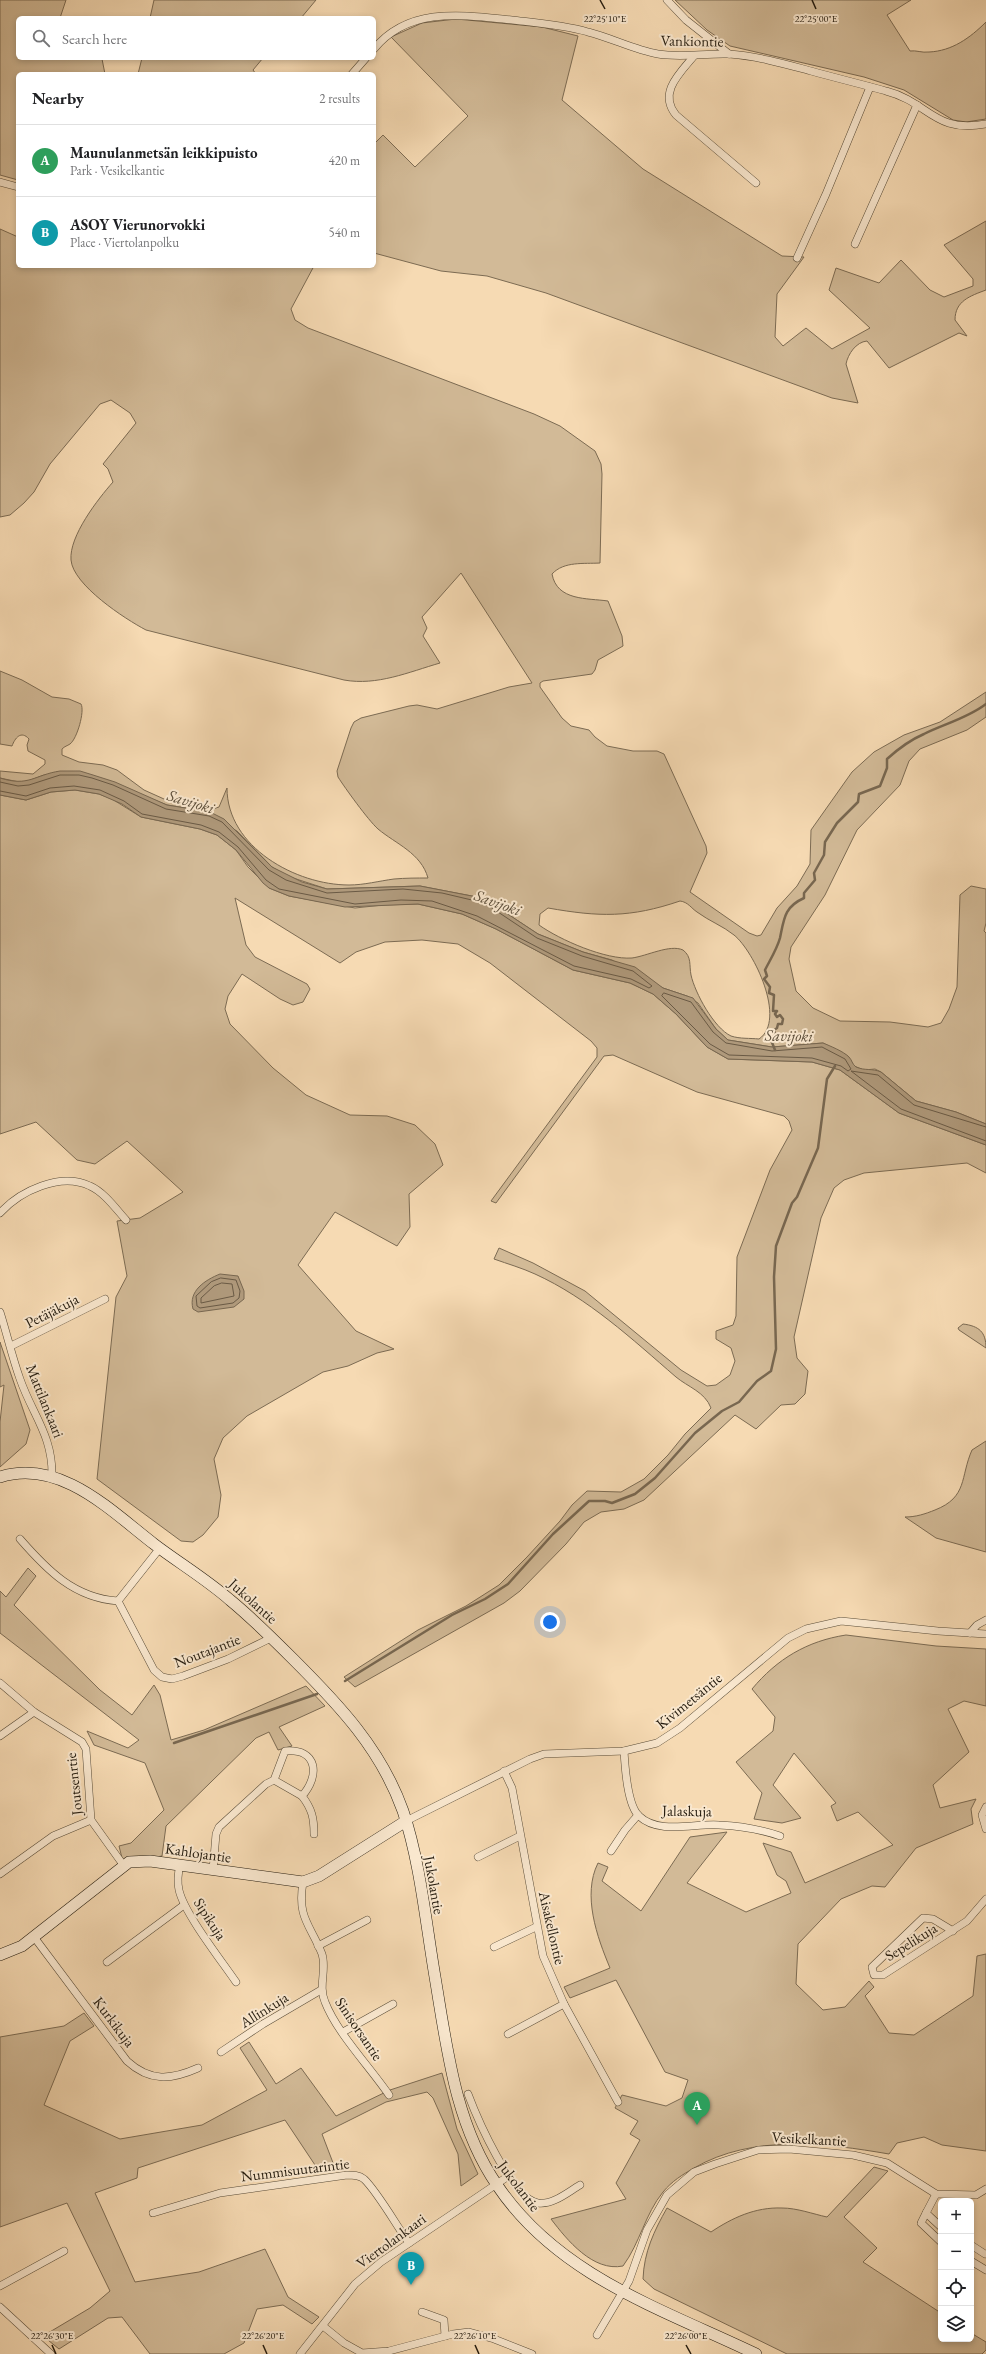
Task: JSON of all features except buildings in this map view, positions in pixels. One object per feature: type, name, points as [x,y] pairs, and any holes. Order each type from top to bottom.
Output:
[{"type":"street","points":[[667,0],[686,20],[729,54]]},
{"type":"street","name":"Vankiontie","points":[[376,47],[392,32],[407,24],[422,18],[458,14],[572,28],[643,51],[677,57],[729,54],[781,63],[904,97],[945,124],[960,127],[986,124]]},
{"type":"street","points":[[694,56],[670,87],[668,95],[670,108],[676,116],[756,183]]},
{"type":"street","points":[[354,72],[364,60]]},
{"type":"street","points":[[797,258],[826,194],[870,87]]},
{"type":"street","points":[[855,244],[917,105]]},
{"type":"street","points":[[0,182],[16,186]]},
{"type":"street","points":[[0,1213],[9,1203],[43,1185],[60,1182],[78,1183],[95,1190],[126,1220]]},
{"type":"street","name":"Petäjäkuja","points":[[11,1346],[105,1299]]},
{"type":"street","name":"Mattilankaari","points":[[0,1312],[20,1379],[46,1433],[51,1453],[52,1477]]},
{"type":"street","name":"Jukolantie","points":[[0,1477],[26,1473],[52,1477],[85,1491],[231,1600],[337,1703],[363,1735],[391,1782],[406,1821],[454,2085],[473,2141],[496,2183],[512,2206],[556,2250],[585,2271],[622,2293],[756,2354]]},
{"type":"street","points":[[20,1539],[43,1565],[63,1582],[81,1593],[94,1598],[118,1601],[160,1548]]},
{"type":"street","name":"Noutajantie","points":[[118,1601],[154,1670],[162,1677],[172,1679],[182,1676],[228,1659],[271,1638]]},
{"type":"street","points":[[970,1633],[977,1625],[986,1620]]},
{"type":"street","name":"Kivimetsäntie","points":[[406,1821],[504,1771],[544,1754],[624,1751],[642,1748],[668,1736],[788,1638],[806,1629],[824,1624],[847,1621],[938,1631],[986,1634]]},
{"type":"street","name":"Joutsenrtie","points":[[0,1684],[34,1712],[82,1742],[86,1749],[91,1820],[124,1866]]},
{"type":"street","points":[[0,1736],[34,1712]]},
{"type":"street","points":[[213,1870],[216,1834],[219,1827],[266,1784],[274,1780],[285,1751],[292,1750],[305,1755],[312,1762],[315,1769],[312,1779],[302,1796]]},
{"type":"street","points":[[611,1851],[625,1830],[638,1815],[629,1794],[624,1751]]},
{"type":"street","name":"Aisakellontie","points":[[504,1771],[512,1788],[536,1927],[543,1956],[564,2004],[618,2102]]},
{"type":"street","points":[[274,1780],[302,1796],[310,1806],[314,1821],[314,1834]]},
{"type":"street","points":[[986,1807],[982,1815],[986,1829]]},
{"type":"street","name":"Jalaskuja","points":[[638,1815],[659,1825],[719,1825],[763,1830],[780,1836]]},
{"type":"street","points":[[0,1874],[53,1836],[91,1820]]},
{"type":"street","name":"Kahlojantie","points":[[0,1955],[22,1946],[124,1866],[137,1861],[180,1865],[303,1882],[319,1876],[406,1821]]},
{"type":"street","points":[[478,1856],[520,1836]]},
{"type":"street","name":"Sipikuja","points":[[180,1865],[178,1877],[179,1890],[184,1905],[236,1982]]},
{"type":"street","name":"Sinisorsantie","points":[[303,1882],[300,1898],[302,1914],[322,1956],[321,1990],[325,2003],[343,2032],[389,2095]]},
{"type":"street","name":"Sepelikuja","points":[[953,1931],[933,1919],[923,1918],[872,1967],[874,1975],[883,1975],[953,1931],[967,1921],[986,1899]]},
{"type":"street","points":[[106,1962],[184,1905]]},
{"type":"street","points":[[318,1946],[367,1920]]},
{"type":"street","points":[[494,1947],[536,1927]]},
{"type":"street","name":"Kurkikuja","points":[[34,1937],[128,2060],[138,2070],[166,2078],[182,2075],[198,2068]]},
{"type":"street","name":"Allinkuja","points":[[221,2052],[263,2024],[321,1990]]},
{"type":"street","points":[[343,2032],[392,2004]]},
{"type":"street","points":[[508,2034],[564,2004]]},
{"type":"street","points":[[468,2094],[479,2124],[491,2148],[525,2196],[538,2203],[560,2198],[580,2185]]},
{"type":"street","name":"Vesikelkantie","points":[[597,2335],[629,2281],[647,2230],[666,2195],[694,2172],[724,2160],[758,2150],[789,2149],[853,2155],[887,2163],[936,2194]]},
{"type":"street","name":"Nummisuutarintie","points":[[153,2213],[220,2193],[347,2175],[358,2175],[372,2189],[409,2243]]},
{"type":"street","name":"Viertolankaari","points":[[300,2354],[355,2284],[381,2262],[510,2175]]},
{"type":"street","points":[[938,2239],[921,2223],[936,2194],[976,2195],[986,2189]]},
{"type":"street","points":[[926,2213],[938,2224]]},
{"type":"street","points":[[974,2247],[985,2254]]},
{"type":"street","points":[[0,2286],[64,2251]]},
{"type":"street","points":[[974,2263],[986,2270]]},
{"type":"street","points":[[0,2307],[51,2354]]},
{"type":"street","points":[[422,2312],[444,2320],[445,2336]]},
{"type":"street","points":[[323,2326],[344,2343],[362,2353],[389,2351],[445,2336],[469,2332],[494,2339],[532,2354]]},
{"type":"shaded area","points":[[0,0],[66,0],[61,16],[16,16],[16,60],[102,60],[105,72],[16,72],[16,179],[0,175]]},
{"type":"shaded area","points":[[154,0],[316,0],[303,16],[150,16]]},
{"type":"shaded area","points":[[675,0],[911,0],[887,15],[910,51],[924,52],[945,49],[960,43],[986,22],[986,119],[966,122],[953,120],[904,90],[864,77],[730,46],[707,30]]},
{"type":"shaded area","points":[[456,19],[542,27],[578,36],[562,100],[643,169],[782,256],[804,257],[777,294],[775,337],[783,346],[806,328],[832,349],[870,328],[829,290],[836,268],[879,283],[901,260],[930,290],[944,297],[973,286],[973,279],[944,245],[986,221],[986,290],[964,300],[958,308],[955,320],[967,336],[959,333],[889,368],[867,341],[859,344],[849,356],[846,364],[858,403],[832,398],[546,293],[487,276],[441,271],[376,254],[376,142],[383,135],[415,167],[468,116],[391,37],[422,23]]},
{"type":"shaded area","points":[[142,60],[261,60],[253,70],[254,72],[138,72]]},
{"type":"shaded area","points":[[0,229],[16,236],[16,268],[313,268],[291,309],[295,320],[308,328],[534,414],[560,426],[595,451],[601,464],[602,474],[600,563],[568,565],[552,574],[555,583],[566,594],[582,598],[608,601],[622,636],[623,646],[598,660],[592,674],[543,681],[540,683],[540,687],[562,718],[571,726],[589,730],[595,737],[607,746],[633,751],[657,751],[664,754],[706,846],[707,853],[690,892],[749,933],[757,936],[761,935],[777,908],[797,886],[810,864],[811,830],[852,772],[874,752],[904,735],[940,722],[986,692],[986,717],[967,730],[920,749],[909,761],[900,785],[857,830],[825,895],[791,947],[789,959],[796,991],[813,1008],[840,1021],[890,1022],[928,1027],[941,1023],[949,1009],[957,987],[960,895],[971,886],[986,889],[986,923],[984,931],[986,933],[986,1124],[956,1112],[916,1101],[881,1072],[875,1069],[864,1070],[854,1066],[848,1056],[823,1043],[772,1047],[728,1040],[716,1029],[698,1003],[687,996],[663,988],[612,960],[583,952],[538,934],[491,903],[477,897],[420,886],[327,889],[287,876],[272,867],[237,831],[199,810],[167,805],[132,791],[44,775],[28,781],[19,782],[0,778],[0,771],[33,774],[45,764],[45,760],[28,751],[27,745],[29,739],[26,736],[19,736],[12,746],[0,744],[0,671],[22,680],[52,697],[69,699],[81,704],[82,712],[78,731],[73,741],[62,749],[62,755],[79,762],[103,765],[117,770],[144,790],[164,799],[196,803],[213,809],[219,807],[227,788],[230,809],[239,828],[252,845],[268,859],[287,870],[308,878],[329,883],[349,885],[366,884],[394,879],[428,878],[425,869],[414,855],[374,825],[338,777],[337,771],[354,722],[361,718],[409,706],[417,705],[437,709],[509,687],[532,683],[461,573],[422,617],[427,628],[423,636],[440,663],[381,680],[344,680],[146,630],[114,610],[90,590],[81,580],[74,570],[71,560],[72,550],[79,529],[113,482],[108,469],[103,464],[136,423],[130,413],[111,400],[100,404],[50,464],[34,492],[10,515],[0,517]],"holes":[[[680,901],[734,935],[742,943],[750,955],[758,970],[769,1002],[770,1017],[767,1030],[759,1039],[731,1036],[718,1026],[701,1000],[693,982],[688,955],[683,950],[672,948],[665,949],[632,958],[609,956],[571,943],[539,925],[540,914],[548,908],[583,913],[614,914],[645,911]]]},
{"type":"shaded area","points":[[75,790],[99,794],[112,799],[141,817],[200,829],[217,835],[236,850],[248,867],[269,888],[289,896],[355,908],[383,905],[418,904],[462,914],[496,929],[573,970],[630,983],[653,994],[676,1014],[707,1047],[728,1059],[812,1062],[840,1070],[899,1113],[986,1145],[986,1173],[967,1163],[864,1173],[844,1180],[834,1188],[821,1218],[794,1337],[797,1358],[808,1371],[805,1394],[795,1404],[781,1405],[756,1429],[735,1415],[644,1500],[624,1509],[601,1512],[584,1522],[566,1544],[520,1591],[504,1603],[355,1687],[344,1677],[418,1630],[466,1606],[499,1585],[560,1521],[572,1505],[587,1491],[621,1492],[644,1479],[711,1408],[705,1398],[676,1377],[609,1320],[591,1307],[573,1295],[535,1274],[494,1259],[499,1248],[533,1263],[585,1291],[681,1370],[707,1386],[716,1385],[730,1375],[735,1361],[731,1348],[716,1339],[716,1331],[733,1325],[736,1316],[737,1257],[770,1170],[792,1130],[789,1121],[784,1116],[697,1092],[613,1055],[604,1056],[496,1203],[491,1201],[597,1057],[597,1048],[591,1041],[490,963],[458,944],[422,940],[385,942],[356,952],[340,963],[235,898],[246,945],[255,957],[307,984],[310,989],[303,1002],[293,1005],[280,999],[242,974],[228,996],[225,1009],[230,1024],[273,1068],[306,1095],[350,1115],[387,1116],[415,1125],[435,1144],[443,1165],[409,1194],[410,1227],[397,1246],[335,1212],[298,1265],[356,1331],[394,1349],[377,1353],[348,1366],[323,1372],[247,1416],[223,1438],[214,1459],[221,1495],[218,1517],[203,1535],[193,1542],[181,1541],[97,1479],[116,1297],[127,1276],[117,1221],[140,1218],[183,1192],[127,1141],[95,1164],[77,1160],[36,1122],[0,1134],[0,795],[26,800],[51,792]]},
{"type":"shaded area","points":[[963,1324],[977,1328],[983,1334],[986,1342],[986,1348],[959,1330],[958,1328]]},
{"type":"shaded area","points":[[0,1342],[30,1430],[26,1444],[0,1467],[0,1422],[4,1385],[0,1387]]},
{"type":"shaded area","points":[[986,1441],[986,1552],[936,1538],[905,1517],[924,1514],[946,1505],[953,1499],[961,1485],[972,1450]]},
{"type":"shaded area","points":[[28,1568],[36,1576],[14,1605],[100,1690],[132,1715],[154,1685],[160,1695],[171,1740],[204,1730],[306,1686],[325,1706],[279,1727],[292,1746],[278,1750],[269,1732],[256,1738],[166,1826],[162,1856],[129,1862],[124,1866],[119,1846],[131,1843],[164,1810],[145,1763],[94,1745],[87,1731],[128,1748],[139,1740],[0,1633],[0,1591],[6,1597]]},
{"type":"shaded area","points":[[846,1635],[936,1646],[986,1649],[986,1706],[964,1701],[948,1709],[969,1752],[933,1785],[940,1808],[976,1799],[971,1809],[973,1824],[916,1848],[885,1887],[872,1886],[841,1899],[798,1944],[796,1984],[823,2010],[845,2007],[869,1981],[874,1987],[865,1996],[889,2033],[914,2035],[973,1996],[977,1956],[986,1954],[986,2151],[942,2145],[924,2137],[897,2143],[889,2154],[840,2147],[790,2144],[740,2150],[717,2157],[694,2168],[674,2181],[666,2188],[657,2201],[634,2248],[623,2266],[612,2267],[601,2264],[582,2253],[573,2245],[551,2219],[626,2199],[616,2183],[640,2140],[630,2134],[638,2121],[615,2108],[622,2095],[666,2106],[682,2098],[688,2080],[665,2072],[616,1980],[570,1998],[564,1987],[610,1968],[600,1943],[593,1916],[591,1889],[593,1875],[598,1863],[608,1867],[602,1881],[641,1911],[690,1837],[727,1832],[687,1883],[746,1912],[791,1893],[786,1881],[777,1875],[763,1843],[791,1852],[805,1883],[893,1845],[858,1812],[837,1821],[831,1806],[836,1803],[794,1753],[773,1785],[801,1818],[782,1823],[754,1819],[762,1793],[736,1762],[773,1731],[775,1717],[752,1689],[782,1660],[794,1653],[818,1642]]},
{"type":"shaded area","points":[[84,2013],[94,2026],[70,2041],[44,2105],[120,2139],[202,2125],[267,2090],[240,2048],[249,2042],[276,2084],[301,2068],[336,2116],[390,2090],[442,2073],[457,2129],[478,2174],[461,2186],[458,2154],[433,2098],[427,2092],[386,2102],[322,2134],[335,2168],[319,2171],[285,2120],[138,2168],[137,2178],[95,2193],[135,2282],[199,2272],[265,2249],[288,2297],[319,2317],[312,2324],[283,2305],[257,2309],[244,2343],[224,2354],[150,2354],[122,2317],[108,2318],[59,2349],[43,2336],[90,2308],[110,2291],[67,2203],[0,2227],[0,2037],[64,2026]]},
{"type":"shaded area","points":[[874,2167],[888,2171],[844,2217],[877,2248],[863,2262],[938,2311],[938,2342],[974,2342],[974,2335],[986,2342],[986,2350],[982,2354],[787,2354],[654,2289],[643,2279],[645,2260],[650,2242],[667,2208],[711,2232],[744,2214],[762,2209],[788,2208],[827,2217]]},
{"type":"water","points":[[60,771],[80,771],[115,782],[167,805],[210,812],[224,819],[272,867],[302,882],[327,889],[420,886],[477,897],[491,903],[538,934],[583,952],[635,967],[663,988],[693,998],[716,1029],[728,1040],[772,1047],[823,1043],[836,1049],[849,1057],[856,1067],[881,1072],[916,1101],[956,1112],[986,1124],[986,1145],[899,1113],[840,1070],[812,1062],[728,1059],[707,1047],[676,1014],[653,994],[630,983],[573,970],[496,929],[462,914],[418,904],[345,907],[289,896],[269,888],[263,883],[236,850],[217,835],[200,829],[141,817],[122,804],[99,794],[75,790],[51,792],[26,800],[0,795],[0,778],[25,781]]},
{"type":"water","points":[[220,1274],[238,1276],[244,1291],[244,1299],[234,1307],[198,1312],[193,1309],[192,1303],[195,1292],[209,1279]]},
{"type":"waterway","name":"Savijoki","points":[[775,1050],[769,1035],[775,1034],[774,1030],[777,1028],[778,1024],[782,1024],[783,1019],[780,1015],[777,1017],[775,1014],[777,1011],[773,1011],[774,995],[769,993],[770,987],[764,979],[767,976],[765,970],[779,942],[786,914],[792,905],[804,898],[804,893],[815,880],[814,873],[824,855],[825,842],[837,823],[858,802],[859,794],[880,786],[887,768],[887,759],[891,755],[914,739],[964,717],[986,704]]},
{"type":"waterway","points":[[345,1681],[452,1615],[485,1599],[508,1584],[553,1534],[589,1501],[605,1501],[612,1503],[635,1494],[655,1478],[695,1433],[722,1411],[739,1402],[757,1381],[771,1371],[776,1349],[774,1277],[776,1246],[792,1203],[797,1197],[818,1148],[827,1079],[835,1066]]},
{"type":"waterway","points":[[174,1743],[317,1694]]},
{"type":"place","name":"Maunulanmetsän leikkipuisto","points":[[697,2125]]},
{"type":"place","name":"ASOY Vierunorvokki","points":[[411,2285]]}]
